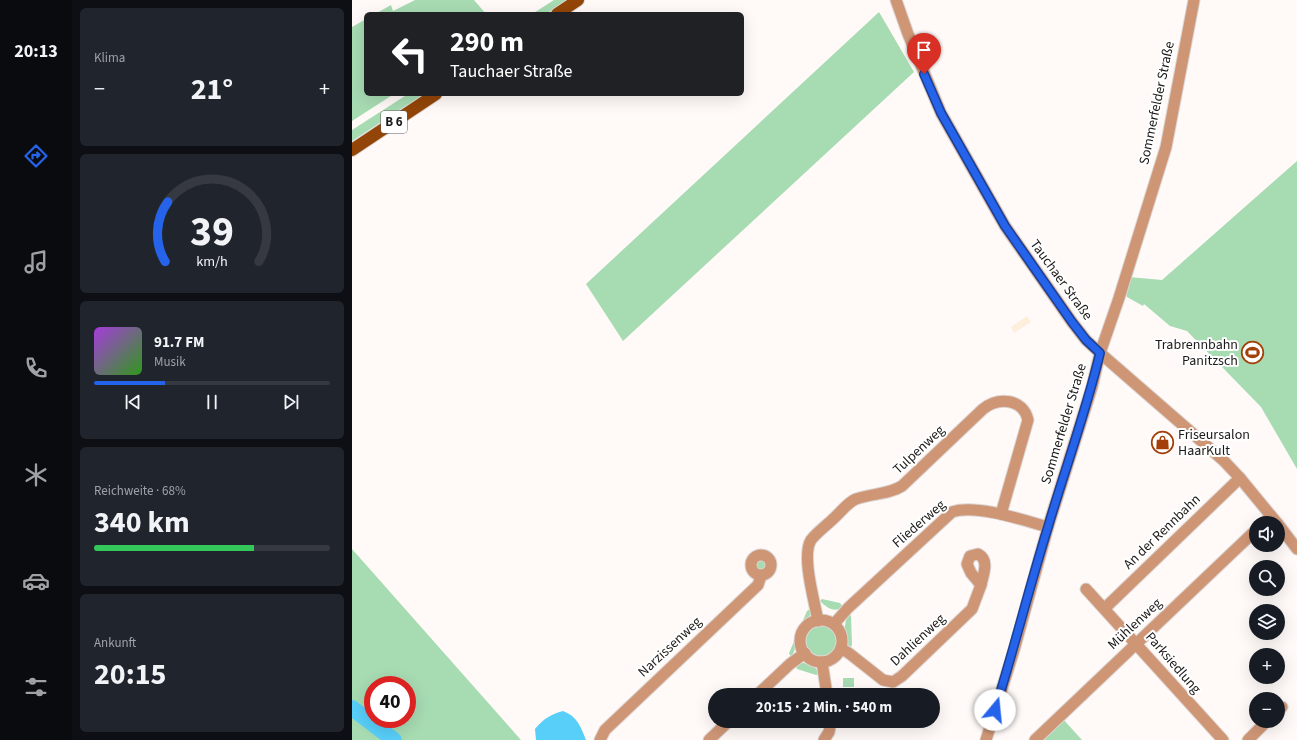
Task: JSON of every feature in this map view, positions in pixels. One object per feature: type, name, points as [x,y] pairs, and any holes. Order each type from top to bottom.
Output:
[{"type":"main road","points":[[560,12],[578,0]]},
{"type":"main road","name":"B 6","points":[[352,150],[433,96]]},
{"type":"street","name":"Tauchaer Straße","points":[[896,0],[908,34],[941,113],[1005,226],[1072,322],[1086,340],[1100,353],[1208,446],[1240,478],[1268,516]]},
{"type":"street","name":"Sommerfelder Straße","points":[[986,740],[1014,650],[1048,527],[1092,387],[1100,353],[1119,298],[1166,147],[1194,0]]},
{"type":"street","name":"Tulpenweg","points":[[818,621],[807,555],[811,540],[854,500],[866,495],[883,494],[894,491],[902,486],[983,409],[994,402],[1007,401],[1019,406],[1027,415],[1028,420],[1001,514]]},
{"type":"street","name":"An der Rennbahn","points":[[1105,608],[1240,478]]},
{"type":"street","name":"Fliederweg","points":[[834,624],[848,608],[952,512],[960,509],[968,509],[1001,514],[1048,527]]},
{"type":"street","name":"Tauchaer Straße","points":[[1285,536],[1297,549]]},
{"type":"street","name":"Mühlenweg","points":[[1034,740],[1249,537]]},
{"type":"street","name":"Narzissenweg","points":[[600,740],[604,730],[758,585],[761,576]]},
{"type":"street","name":"Dahlienweg","points":[[841,648],[883,680],[893,682],[902,676],[972,609],[981,585]]},
{"type":"street","name":"Parksiedlung","points":[[1086,588],[1223,740]]},
{"type":"street","points":[[818,621],[825,621],[834,624],[842,637],[841,648],[833,658],[822,662],[812,659],[805,653],[801,646],[802,633],[810,624],[818,621]]},
{"type":"street","points":[[764,688],[790,664],[805,653]]},
{"type":"street","points":[[822,662],[826,688]]},
{"type":"street","points":[[709,740],[722,728]]},
{"type":"street","points":[[824,740],[830,728]]},
{"type":"street","points":[[1248,740],[1260,728]]},
{"type":"shaded area","points":[[1027,316],[1031,322],[1014,333],[1011,327]]},
{"type":"green space","points":[[415,0],[474,0],[484,12],[379,12],[391,5],[393,11]]},
{"type":"green space","points":[[554,0],[567,0],[549,12],[535,12]]},
{"type":"green space","points":[[879,12],[914,72],[623,341],[586,284]]},
{"type":"green space","points":[[364,20],[364,96],[391,96],[352,121],[352,27]]},
{"type":"green space","points":[[405,96],[421,96],[352,141],[352,130]]},
{"type":"green space","name":"Trabrennbahn Panitzsch","points":[[1297,161],[1297,469],[1261,407],[1187,331],[1170,326],[1144,304],[1143,306],[1127,297],[1126,293],[1129,277],[1162,280]]},
{"type":"green space","points":[[352,549],[521,740],[398,740],[388,728],[416,728],[416,676],[364,676],[364,711],[352,702]]},
{"type":"green space","points":[[757,555],[765,555],[771,561],[771,569],[765,575],[757,575],[751,569],[751,561]]},
{"type":"green space","points":[[822,599],[840,603],[843,607],[837,610],[831,609],[820,601]]},
{"type":"green space","points":[[811,608],[808,620],[802,626],[791,657],[789,653],[807,611]]},
{"type":"green space","points":[[849,613],[851,616],[852,645],[850,648],[845,635],[846,622]]},
{"type":"green space","points":[[821,626],[832,630],[836,641],[832,652],[821,656],[810,652],[806,641],[810,630]]},
{"type":"green space","points":[[802,663],[812,666],[819,674],[816,675],[797,669],[795,664]]},
{"type":"green space","points":[[843,678],[854,678],[854,687],[843,687]]},
{"type":"green space","points":[[352,713],[364,722],[364,728],[373,728],[388,739],[388,740],[352,740]]},
{"type":"green space","points":[[1063,719],[1082,740],[1041,740]]},
{"type":"water","points":[[563,711],[575,719],[586,740],[536,740],[535,729],[538,725],[548,717]]},
{"type":"waterway","points":[[352,708],[394,740]]},
{"type":"place","name":"Trabrennbahn Panitzsch","points":[[1253,353]]},
{"type":"place","name":"Friseursalon HaarKult","points":[[1162,443]]},
{"type":"route","points":[[924,74],[941,113],[1005,226],[1072,322],[1086,340],[1100,353],[1092,387],[1048,527],[1014,650],[995,710]]}]
